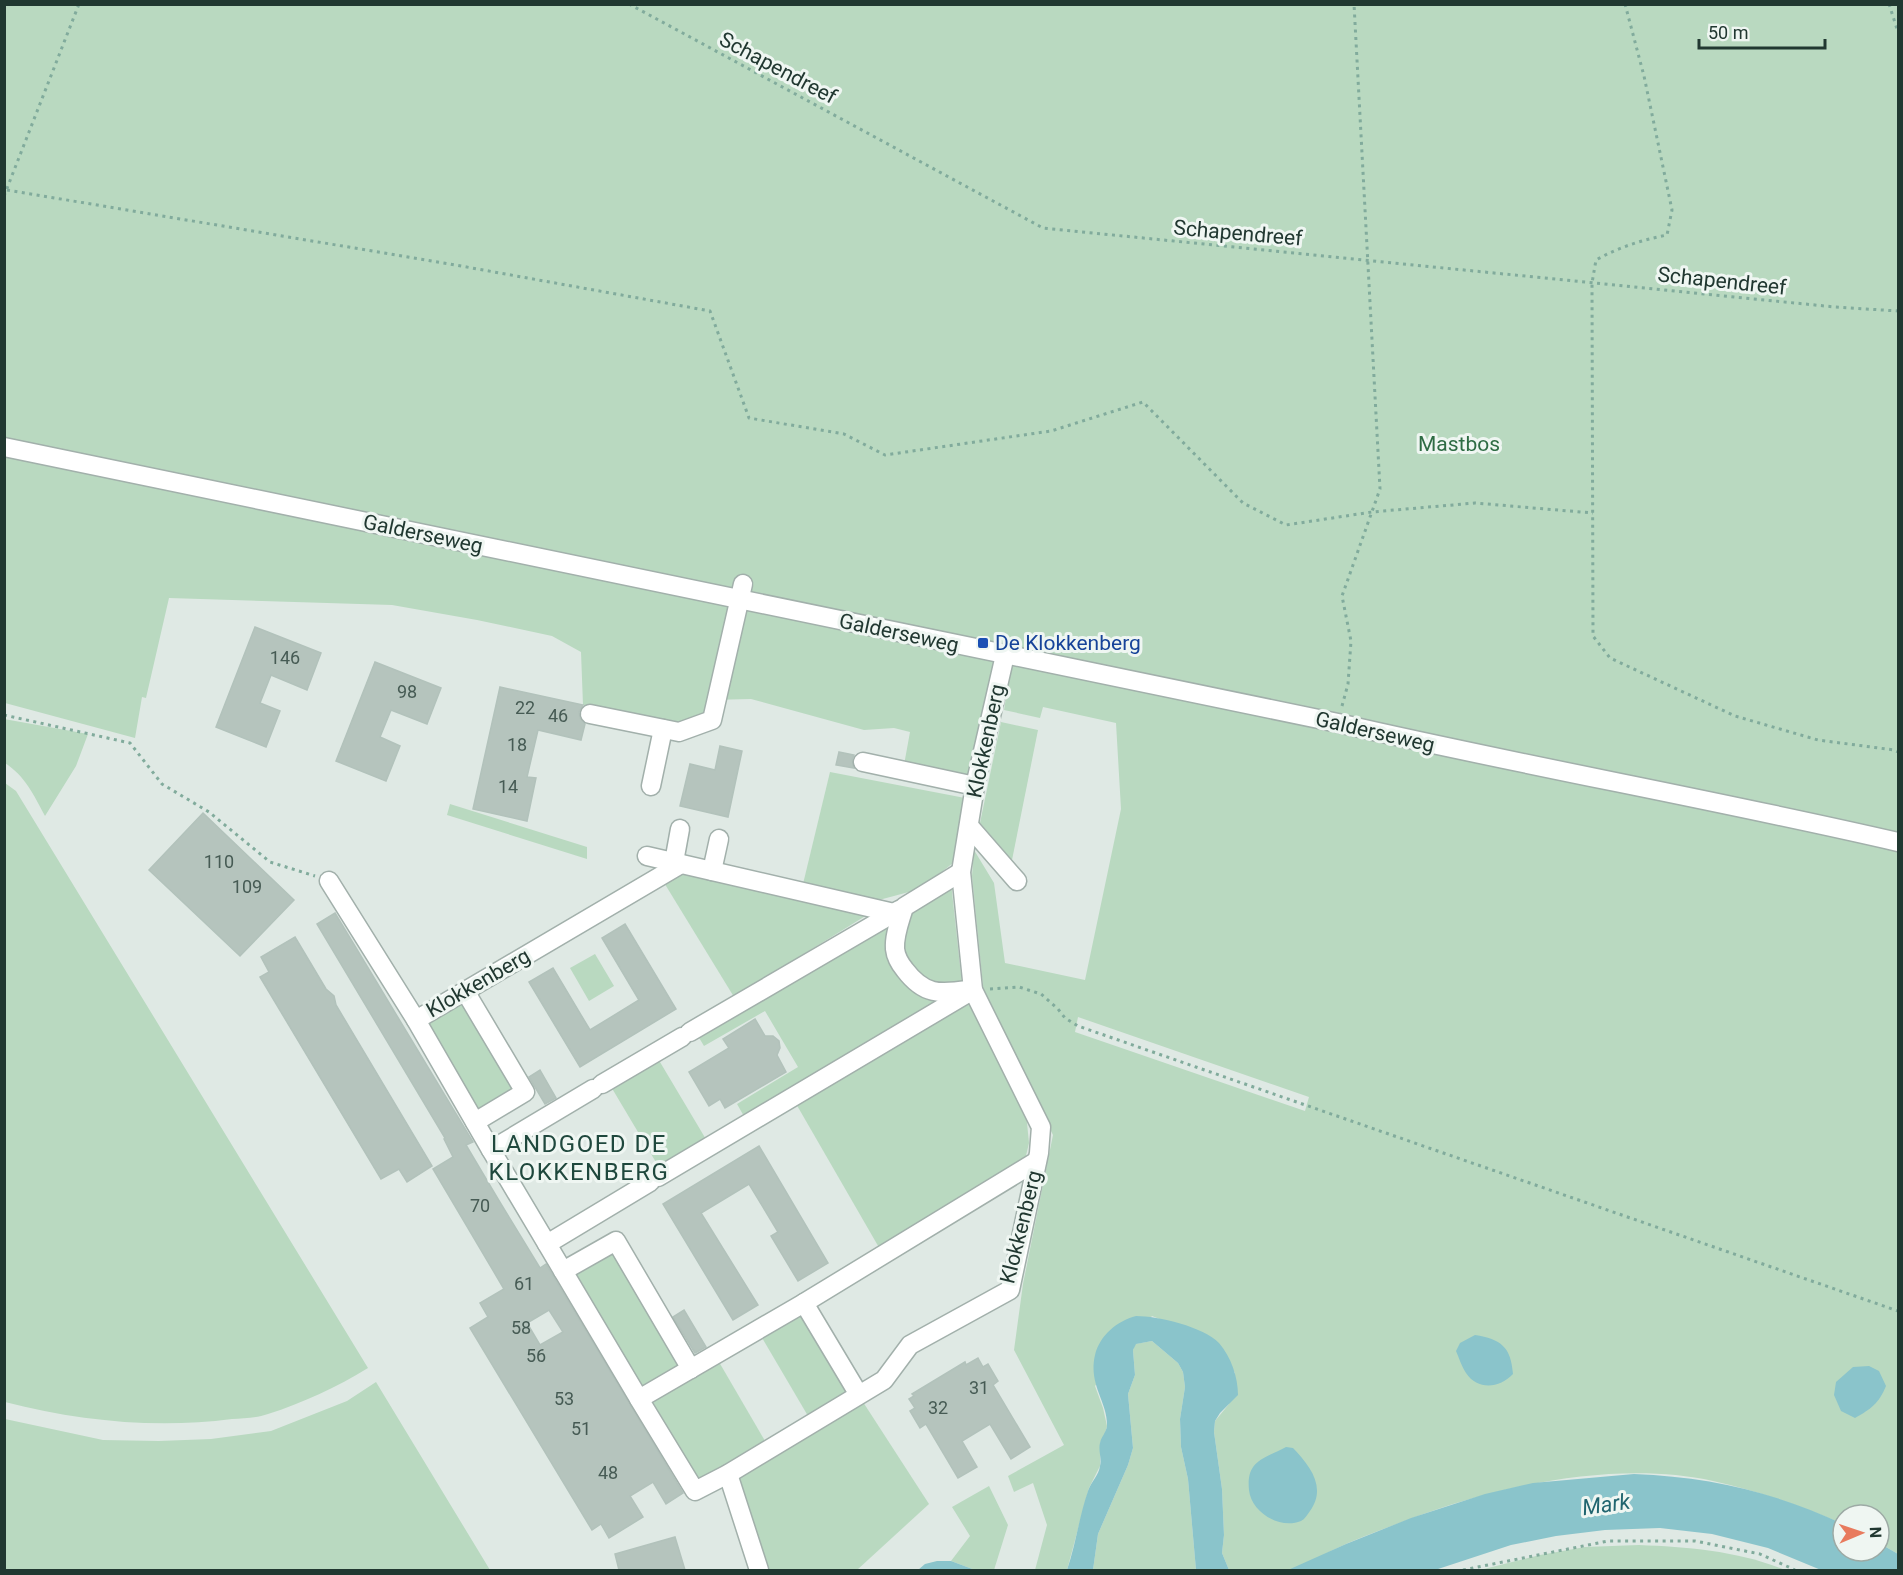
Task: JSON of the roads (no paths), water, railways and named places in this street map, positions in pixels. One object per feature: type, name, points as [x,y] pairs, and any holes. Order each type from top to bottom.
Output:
[{"type":"street","name":"Galderseweg","points":[[4,447],[741,592],[1005,655],[1899,842]]},
{"type":"street","points":[[590,714],[679,732],[712,720],[741,592]]},
{"type":"street","name":"Klokkenberg","points":[[329,881],[416,1020],[490,1150],[695,1491],[728,1474],[884,1380],[910,1345],[1010,1290],[1037,1161],[1041,1127],[973,990],[961,872],[975,786],[1005,655]]},
{"type":"street","points":[[651,786],[663,729]]},
{"type":"street","points":[[863,762],[975,786]]},
{"type":"street","name":"Klokkenberg","points":[[969,826],[1017,881]]},
{"type":"street","points":[[678,863],[680,829]]},
{"type":"street","points":[[712,871],[719,839]]},
{"type":"street","points":[[647,856],[899,910]]},
{"type":"street","name":"Klokkenberg","points":[[416,1020],[678,863]]},
{"type":"street","points":[[490,1150],[961,872]]},
{"type":"street","points":[[899,910],[895,949],[898,960],[906,972],[922,988],[947,993],[973,990]]},
{"type":"street","points":[[547,1244],[973,990]]},
{"type":"street","points":[[465,991],[525,1092],[475,1122]]},
{"type":"street","name":"Klokkenberg","points":[[639,1399],[691,1369],[741,1348],[804,1303],[1037,1161]]},
{"type":"street","points":[[563,1270],[616,1241],[691,1369]]},
{"type":"street","points":[[804,1303],[859,1395]]},
{"type":"street","points":[[728,1474],[759,1570]]},
{"type":"water","points":[[1136,1316],[1168,1320],[1203,1332],[1219,1343],[1233,1368],[1238,1395],[1220,1413],[1215,1421],[1214,1432],[1222,1489],[1224,1535],[1222,1553],[1229,1570],[1196,1570],[1188,1479],[1181,1447],[1180,1419],[1185,1387],[1183,1372],[1178,1363],[1152,1341],[1136,1344],[1133,1350],[1135,1375],[1128,1394],[1133,1448],[1098,1534],[1093,1570],[1067,1570],[1088,1491],[1099,1469],[1100,1446],[1107,1426],[1105,1409],[1094,1375],[1095,1355],[1101,1341],[1110,1330],[1122,1321]]},
{"type":"water","points":[[1475,1335],[1498,1342],[1507,1351],[1513,1374],[1508,1379],[1489,1386],[1477,1383],[1466,1373],[1456,1351],[1460,1343]]},
{"type":"water","points":[[1869,1366],[1879,1371],[1886,1386],[1874,1405],[1855,1418],[1841,1411],[1834,1395],[1836,1382],[1853,1367]]},
{"type":"water","points":[[1286,1447],[1293,1448],[1305,1462],[1317,1485],[1315,1502],[1310,1511],[1302,1520],[1293,1523],[1276,1521],[1261,1512],[1251,1498],[1249,1490],[1250,1473],[1253,1467],[1263,1458]]},
{"type":"water","name":"Mark","points":[[1634,1474],[1689,1479],[1741,1488],[1792,1503],[1831,1519],[1831,1563],[1891,1563],[1891,1550],[1898,1554],[1898,1570],[1821,1570],[1768,1548],[1712,1534],[1660,1528],[1605,1530],[1556,1536],[1511,1545],[1435,1570],[1288,1570],[1411,1518],[1485,1494],[1533,1483]]},
{"type":"water","points":[[951,1561],[975,1570],[918,1570],[925,1564]]},
{"type":"place","name":"De Klokkenberg","points":[[983,643]]},
{"type":"district","name":"LANDGOED DE KLOKKENBERG","points":[[579,1158]]},
{"type":"park label","name":"Mastbos","points":[[1459,444]]}]
